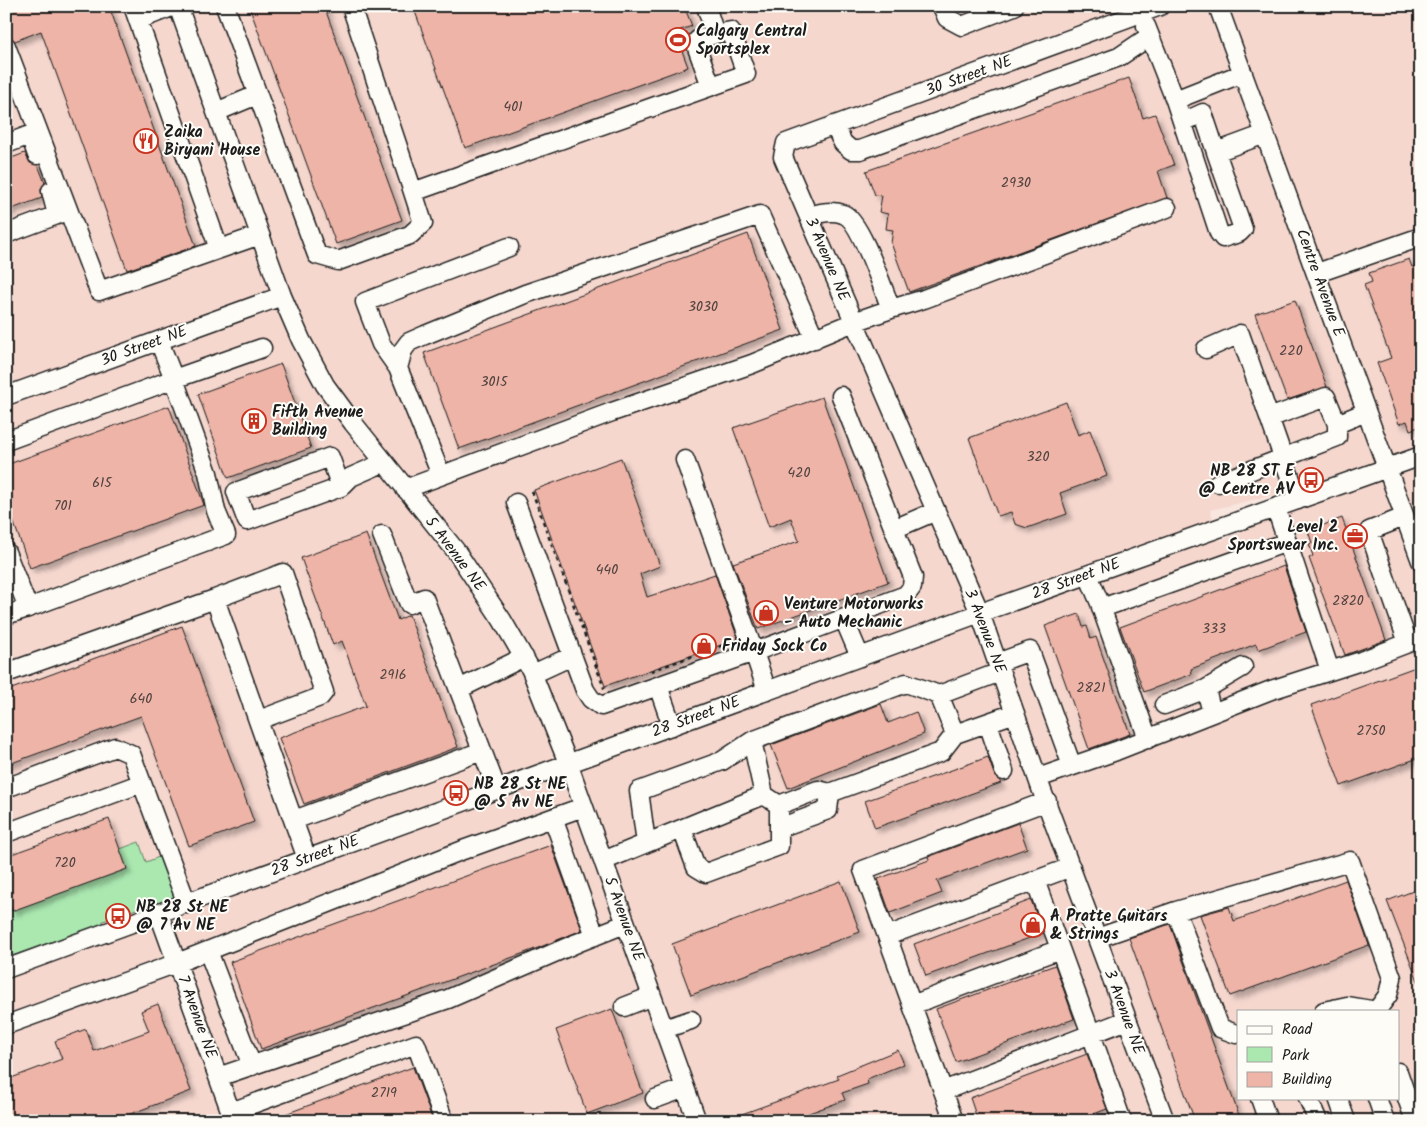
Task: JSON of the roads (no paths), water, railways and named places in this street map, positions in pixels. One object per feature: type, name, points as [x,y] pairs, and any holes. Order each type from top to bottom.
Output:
[{"type":"street","points":[[174,6],[135,13],[219,249]]},
{"type":"street","name":"5 Avenue NE","points":[[178,6],[282,296],[301,340],[325,385],[383,463],[456,551],[502,620],[533,674],[568,764],[697,1121]]},
{"type":"street","points":[[225,6],[317,255],[338,261],[410,235],[423,223],[354,7]]},
{"type":"street","points":[[706,6],[715,34]]},
{"type":"street","points":[[942,6],[947,18],[962,26],[1014,6]]},
{"type":"street","name":"30 Street NE","points":[[785,151],[786,143],[1160,6]]},
{"type":"street","name":"Centre Avenue E","points":[[1218,6],[1421,561]]},
{"type":"street","points":[[1141,13],[1183,122],[1219,233],[1223,238],[1239,233],[1243,229],[1203,113],[1183,122]]},
{"type":"street","points":[[413,192],[746,74],[731,30],[698,40],[697,48],[711,86]]},
{"type":"street","points":[[834,125],[843,143],[851,150],[860,150],[1119,57],[1150,36]]},
{"type":"street","points":[[6,46],[99,291],[260,235]]},
{"type":"street","points":[[6,73],[6,78]]},
{"type":"street","points":[[1175,100],[1243,73]]},
{"type":"street","points":[[216,112],[257,95]]},
{"type":"street","points":[[1216,152],[1265,134]]},
{"type":"street","points":[[6,144],[30,135],[53,196],[57,215],[6,234]]},
{"type":"street","name":"3 Avenue NE","points":[[785,151],[783,158],[980,613],[1038,778],[1165,1121]]},
{"type":"street","points":[[405,489],[612,412],[752,364],[854,322],[924,299],[1166,208]]},
{"type":"street","points":[[809,216],[820,212],[844,214],[852,221],[866,244],[891,309]]},
{"type":"street","points":[[398,368],[403,350],[409,342],[425,334],[525,294],[760,215],[815,339]]},
{"type":"street","points":[[1317,273],[1421,236]]},
{"type":"street","points":[[441,475],[398,368],[381,344],[365,302],[509,247]]},
{"type":"street","name":"30 Street NE","points":[[6,396],[282,296]]},
{"type":"street","points":[[1206,348],[1240,334],[1298,500]]},
{"type":"street","points":[[6,616],[226,536],[216,511],[208,472],[159,341]]},
{"type":"street","points":[[6,440],[262,348]]},
{"type":"street","points":[[516,503],[585,690],[591,699],[602,706],[654,679],[754,652],[906,595],[912,587],[913,577],[841,396]]},
{"type":"street","points":[[1218,483],[1337,437],[1337,424],[1326,397],[1269,418]]},
{"type":"street","points":[[1337,424],[1366,412]]},
{"type":"street","name":"28 Street NE","points":[[6,969],[980,613],[1421,456]]},
{"type":"street","points":[[341,487],[330,457],[236,492],[247,521],[341,487],[351,477],[383,463]]},
{"type":"street","points":[[685,460],[767,691]]},
{"type":"street","points":[[1276,508],[1330,671]]},
{"type":"street","points":[[894,529],[936,512]]},
{"type":"street","points":[[1038,778],[1148,739],[1271,690],[1330,671],[1414,640],[1369,531],[1404,517]]},
{"type":"street","points":[[382,535],[409,604],[424,598],[497,790]]},
{"type":"street","points":[[1101,607],[1288,542]]},
{"type":"street","points":[[6,552],[28,608]]},
{"type":"street","points":[[6,673],[283,573],[324,692],[320,697],[259,720]]},
{"type":"street","points":[[1088,575],[1148,739]]},
{"type":"street","points":[[215,599],[308,859]]},
{"type":"street","points":[[844,618],[860,657]]},
{"type":"street","points":[[646,843],[639,791],[722,761],[752,741],[906,683],[939,695],[999,668],[1030,651],[1072,766]]},
{"type":"street","points":[[533,674],[572,656]]},
{"type":"street","points":[[458,690],[524,657]]},
{"type":"street","points":[[1164,705],[1206,688],[1243,667]]},
{"type":"street","points":[[654,679],[672,726]]},
{"type":"street","points":[[1206,688],[1212,713]]},
{"type":"street","points":[[939,695],[955,734]]},
{"type":"street","points":[[779,805],[818,790],[830,793],[941,752],[955,734],[1015,713]]},
{"type":"street","points":[[988,723],[1004,771]]},
{"type":"street","points":[[752,741],[764,795],[779,805]]},
{"type":"street","points":[[6,788],[115,748],[131,754],[187,904]]},
{"type":"street","points":[[294,820],[482,751]]},
{"type":"street","points":[[6,833],[142,783]]},
{"type":"street","points":[[779,828],[828,810],[830,793]]},
{"type":"street","points":[[603,861],[764,795]]},
{"type":"street","points":[[954,1121],[863,870],[1047,802]]},
{"type":"street","points":[[682,829],[696,867],[706,873],[779,846],[779,805]]},
{"type":"street","points":[[6,1025],[178,964],[464,850],[583,807]]},
{"type":"street","points":[[553,818],[595,936]]},
{"type":"street","points":[[1097,938],[1176,911],[1350,861],[1392,978],[1388,995],[1377,1010],[1348,1008],[1332,1010]]},
{"type":"street","points":[[887,936],[1071,867]]},
{"type":"street","points":[[1035,880],[1122,1121]]},
{"type":"street","points":[[1176,911],[1220,1028],[1237,1036]]},
{"type":"street","name":"7 Avenue NE","points":[[159,914],[232,1116]]},
{"type":"street","points":[[218,1077],[448,999],[625,924]]},
{"type":"street","points":[[912,1005],[1060,949]]},
{"type":"street","points":[[208,951],[252,1066]]},
{"type":"street","points":[[624,1007],[652,996]]},
{"type":"street","points":[[664,1029],[691,1020]]},
{"type":"street","points":[[944,1091],[1127,1020]]},
{"type":"street","points":[[232,1116],[416,1044],[444,1121]]},
{"type":"street","points":[[1400,1078],[1415,1121]]},
{"type":"street","points":[[655,1100],[685,1088]]},
{"type":"street","points":[[1261,1100],[1268,1121]]},
{"type":"street","points":[[1309,1100],[1318,1121]]},
{"type":"street","points":[[1339,1100],[1346,1121]]},
{"type":"street","points":[[1378,1100],[1385,1121]]},
{"type":"place","name":"Calgary Central Sportsplex","points":[[678,40]]},
{"type":"place","name":"Zaika Biryani House","points":[[146,141]]},
{"type":"place","name":"Fifth Avenue Building","points":[[254,421]]},
{"type":"place","name":"NB 28 ST E @ Centre AV","points":[[1311,480]]},
{"type":"place","name":"Level 2 Sportswear Inc.","points":[[1355,536]]},
{"type":"place","name":"Venture Motorworks - Auto Mechanic","points":[[766,613]]},
{"type":"place","name":"Friday Sock Co","points":[[704,646]]},
{"type":"place","name":"NB 28 St NE @ 5 Av NE","points":[[456,793]]},
{"type":"place","name":"NB 28 St NE @ 7 Av NE","points":[[118,916]]},
{"type":"place","name":"A Pratte Guitars & Strings","points":[[1033,925]]}]
